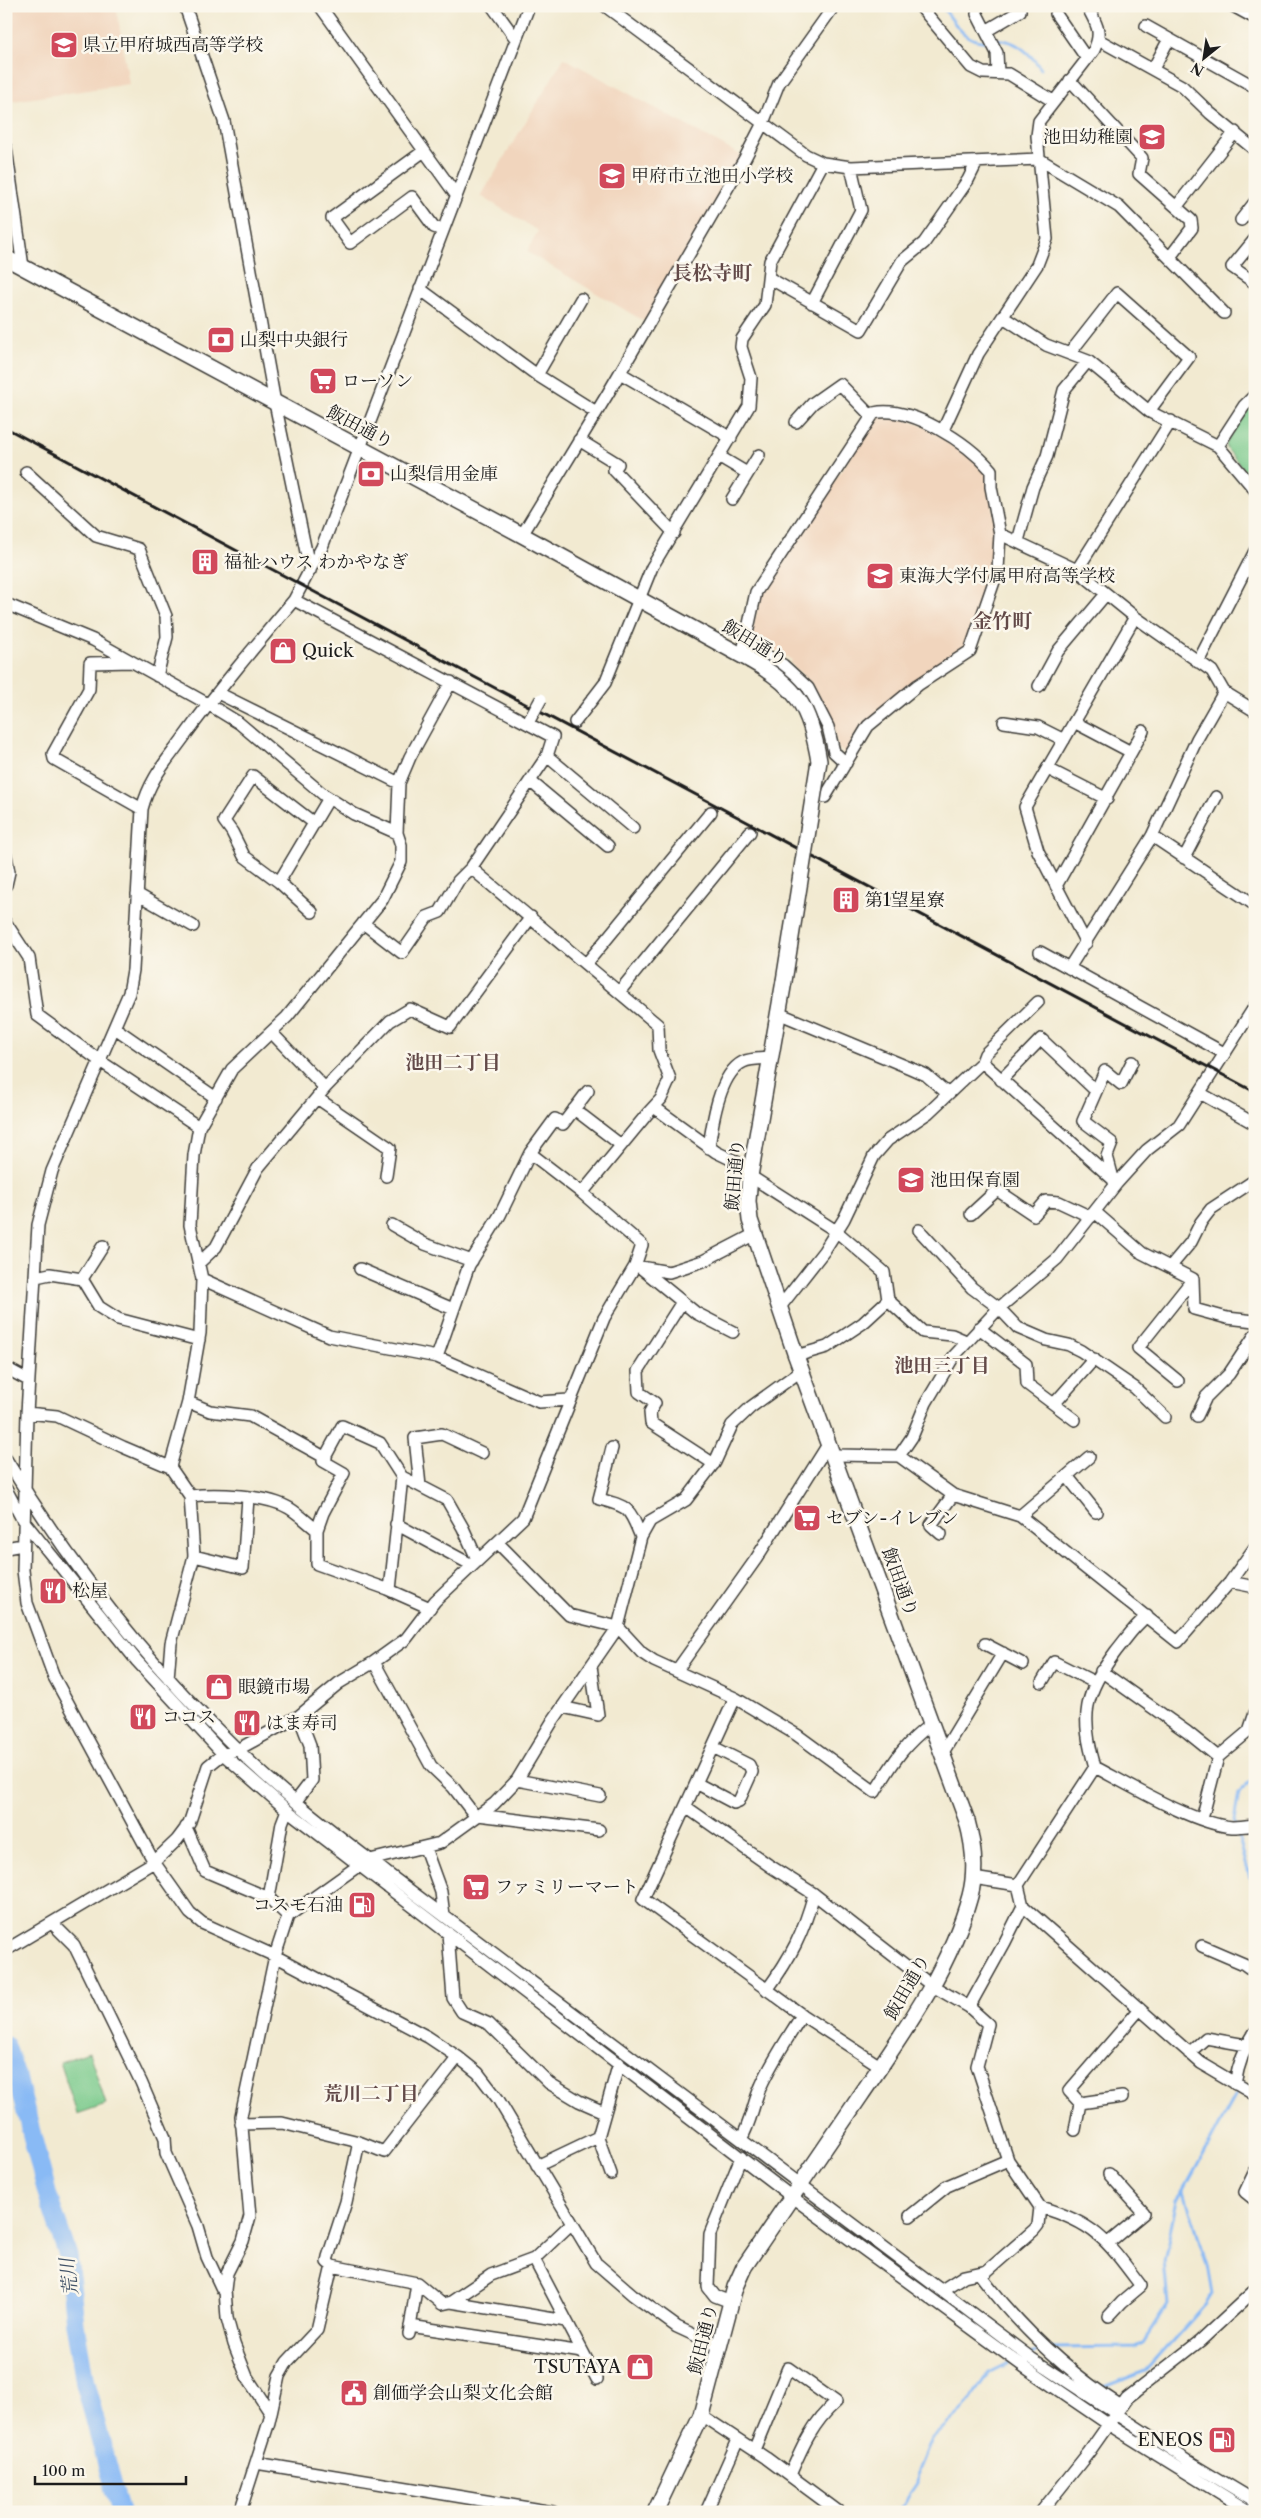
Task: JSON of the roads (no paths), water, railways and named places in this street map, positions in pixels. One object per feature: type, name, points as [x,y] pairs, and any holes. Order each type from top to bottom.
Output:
[{"type":"main road","name":"飯田通り","points":[[6,258],[639,599],[746,653],[774,673],[800,701],[815,734],[819,761],[748,1201],[753,1235],[973,1844],[973,1878],[965,1911],[931,1985],[880,2066],[744,2267],[731,2302],[701,2415],[655,2512]]},
{"type":"street","points":[[185,6],[224,122],[276,403],[310,571]]},
{"type":"street","points":[[320,6],[456,195]]},
{"type":"street","points":[[492,6],[516,39]]},
{"type":"street","points":[[529,6],[322,547],[294,600],[208,704],[153,778],[142,808],[133,970],[129,993],[52,1171],[38,1225],[28,1380],[22,1545],[27,1603],[54,1676],[154,1862],[190,1913],[202,1923],[275,1956],[428,2037],[458,2057],[478,2074],[498,2099],[596,2263],[615,2281],[677,2327],[720,2347]]},
{"type":"street","points":[[605,6],[806,155],[823,163],[851,166],[1040,160],[1119,207],[1224,313]]},
{"type":"street","points":[[522,535],[620,374],[763,123],[779,83],[834,6]]},
{"type":"street","points":[[920,6],[971,67],[983,73],[1009,74],[1053,101]]},
{"type":"street","points":[[986,32],[1020,11],[1020,6]]},
{"type":"street","points":[[943,430],[978,354],[1037,265],[1047,239],[1037,136],[1039,121],[1087,59],[1099,40],[1100,33],[1087,6]]},
{"type":"street","points":[[1234,6],[1255,18]]},
{"type":"street","points":[[977,14],[997,53],[998,73]]},
{"type":"street","points":[[1056,14],[1087,59]]},
{"type":"street","points":[[1146,26],[1255,87]]},
{"type":"street","points":[[1153,69],[1169,39]]},
{"type":"street","points":[[1099,40],[1182,86],[1210,113],[1255,150]]},
{"type":"street","points":[[1070,80],[1142,158],[1138,174],[1191,220],[1192,228],[1170,257]]},
{"type":"street","points":[[1177,206],[1235,132]]},
{"type":"street","points":[[6,148],[23,267]]},
{"type":"street","points":[[424,151],[332,218],[350,243],[412,197],[434,227],[442,230]]},
{"type":"street","points":[[769,278],[861,330],[902,261],[924,243],[968,180],[976,162]]},
{"type":"street","points":[[575,722],[605,683],[652,567],[749,406],[751,394],[750,378],[741,347],[742,339],[765,305],[770,261],[823,163]]},
{"type":"street","points":[[812,303],[861,210],[851,166]]},
{"type":"street","points":[[1241,220],[1255,202]]},
{"type":"street","points":[[1255,239],[1232,267],[1255,283]]},
{"type":"street","points":[[420,289],[537,375],[596,412]]},
{"type":"street","points":[[1070,353],[1117,293],[1189,356],[1149,411]]},
{"type":"street","points":[[537,375],[581,298]]},
{"type":"street","points":[[1003,317],[1046,345],[1088,361],[1149,411],[1218,446],[1255,490]]},
{"type":"street","points":[[1018,541],[1033,487],[1047,456],[1064,390],[1088,361]]},
{"type":"street","points":[[620,374],[731,438]]},
{"type":"street","points":[[796,422],[813,403],[840,384],[872,416]]},
{"type":"street","points":[[1218,446],[1244,406],[1255,395]]},
{"type":"street","points":[[825,797],[846,763],[868,726],[918,685],[970,651],[998,570],[1000,534],[991,487],[991,470],[983,461],[943,430],[899,413],[885,410],[874,413],[756,592],[746,653],[783,665],[808,688],[828,727],[834,752],[846,763]]},
{"type":"street","points":[[1076,570],[1170,422]]},
{"type":"street","points":[[579,440],[618,464],[614,470],[674,533]]},
{"type":"street","points":[[732,499],[759,455]]},
{"type":"street","points":[[720,457],[747,474]]},
{"type":"street","points":[[26,472],[96,536],[139,549],[166,616],[167,637],[157,676]]},
{"type":"street","points":[[1000,534],[1076,570],[1135,617],[1212,672],[1224,692],[1255,711]]},
{"type":"street","points":[[1198,662],[1255,550]]},
{"type":"street","points":[[1039,686],[1058,651],[1106,594]]},
{"type":"street","points":[[294,600],[553,737],[547,756],[471,868],[458,882],[440,912],[427,917],[402,953],[363,923]]},
{"type":"street","points":[[6,604],[93,640],[208,704],[239,723],[329,798],[354,814],[397,833]]},
{"type":"street","points":[[1086,943],[1038,851],[1025,807],[1135,617]]},
{"type":"street","points":[[133,662],[90,663],[89,689],[82,706],[53,754],[54,759],[142,808]]},
{"type":"street","points":[[170,1467],[188,1402],[199,1340],[202,1279],[190,1225],[194,1155],[199,1128],[232,1069],[271,1032],[319,980],[382,900],[401,862],[401,845],[397,833],[399,783],[410,757],[450,682]]},
{"type":"street","points":[[1069,968],[1152,836],[1197,739],[1224,692]]},
{"type":"street","points":[[218,693],[399,783]]},
{"type":"street","points":[[530,719],[541,699]]},
{"type":"street","points":[[1004,722],[1038,727],[1064,740]]},
{"type":"street","points":[[1074,722],[1131,752]]},
{"type":"street","points":[[1056,886],[1107,799],[1143,731]]},
{"type":"street","points":[[547,756],[633,828]]},
{"type":"street","points":[[1048,769],[1107,799]]},
{"type":"street","points":[[312,912],[279,882],[244,856],[232,832],[224,822],[253,776],[314,823]]},
{"type":"street","points":[[530,781],[608,846]]},
{"type":"street","points":[[1184,858],[1216,797]]},
{"type":"street","points":[[279,882],[329,798]]},
{"type":"street","points":[[586,964],[711,812]]},
{"type":"street","points":[[619,992],[750,832]]},
{"type":"street","points":[[1152,836],[1184,858],[1254,900]]},
{"type":"street","points":[[6,856],[9,872],[6,885]]},
{"type":"street","points":[[471,868],[658,1025],[658,1050],[670,1079],[661,1099],[582,1193]]},
{"type":"street","points":[[137,894],[193,926]]},
{"type":"street","points":[[199,1263],[216,1247],[258,1168],[325,1088],[390,1020],[410,1010],[450,1027],[531,917]]},
{"type":"street","points":[[6,923],[29,958],[37,1015],[100,1061],[199,1128]]},
{"type":"street","points":[[1040,952],[1224,1053]]},
{"type":"street","points":[[780,1308],[824,1251],[874,1156],[888,1140],[928,1113],[982,1062],[985,1054],[1038,1002]]},
{"type":"street","points":[[899,1456],[912,1436],[935,1387],[954,1356],[966,1341],[999,1308],[1057,1259],[1093,1214],[1115,1182],[1147,1150],[1179,1125],[1255,1006]]},
{"type":"street","points":[[778,1013],[910,1068],[926,1076],[947,1093]]},
{"type":"street","points":[[115,1028],[216,1098]]},
{"type":"street","points":[[271,1032],[325,1088]]},
{"type":"street","points":[[1001,1080],[1041,1039],[1096,1091]]},
{"type":"street","points":[[709,1148],[717,1103],[734,1070],[742,1062],[770,1058]]},
{"type":"street","points":[[982,1062],[1115,1182]]},
{"type":"street","points":[[1115,1182],[1107,1156],[1112,1143],[1082,1121],[1105,1071],[1121,1084],[1132,1062]]},
{"type":"street","points":[[437,1357],[472,1261],[500,1215],[530,1153],[556,1119],[563,1124],[588,1091]]},
{"type":"street","points":[[1200,1093],[1255,1124]]},
{"type":"street","points":[[317,1098],[390,1148],[386,1176]]},
{"type":"street","points":[[654,1107],[709,1148],[751,1173],[836,1231],[884,1272],[888,1300],[923,1332],[952,1335],[966,1341]]},
{"type":"street","points":[[574,1109],[621,1145]]},
{"type":"street","points":[[6,1950],[154,1862],[186,1828],[199,1798],[208,1766],[223,1754],[237,1750],[299,1716],[339,1683],[374,1662],[406,1639],[430,1608],[474,1562],[498,1543],[523,1518],[569,1400],[594,1347],[604,1318],[637,1266],[642,1245],[582,1193],[530,1153]]},
{"type":"street","points":[[1170,1268],[1191,1242],[1201,1222],[1211,1209],[1255,1180]]},
{"type":"street","points":[[971,1214],[997,1190],[1034,1215],[1046,1201],[1059,1202],[1093,1214],[1142,1253],[1193,1279]]},
{"type":"street","points":[[392,1225],[425,1244],[472,1261]]},
{"type":"street","points":[[919,1230],[972,1288],[999,1308],[1008,1320],[1024,1331],[1046,1340],[1069,1344],[1094,1359],[1135,1388],[1165,1416]]},
{"type":"street","points":[[637,1266],[669,1272],[702,1261],[753,1235]]},
{"type":"street","points":[[82,1279],[103,1246]]},
{"type":"street","points":[[637,1266],[696,1314],[733,1332]]},
{"type":"street","points":[[360,1269],[453,1309]]},
{"type":"street","points":[[36,1276],[50,1274],[82,1279],[99,1307],[118,1320],[199,1340]]},
{"type":"street","points":[[202,1279],[329,1336],[437,1357],[539,1402],[569,1400]]},
{"type":"street","points":[[1193,1279],[1194,1309],[1227,1318],[1255,1321]]},
{"type":"street","points":[[1178,1381],[1138,1348],[1193,1279]]},
{"type":"street","points":[[796,1356],[827,1346],[863,1324],[888,1300]]},
{"type":"street","points":[[682,1302],[638,1371],[639,1392],[655,1403],[650,1412],[651,1423],[714,1464]]},
{"type":"street","points":[[979,1328],[1026,1364],[1027,1384],[1075,1420]]},
{"type":"street","points":[[1196,1416],[1206,1397],[1230,1374],[1255,1335]]},
{"type":"street","points":[[1054,1404],[1094,1359]]},
{"type":"street","points":[[6,1368],[28,1380]]},
{"type":"street","points":[[370,1860],[440,1843],[477,1816],[517,1780],[562,1707],[618,1627],[641,1537],[650,1521],[686,1500],[714,1464],[732,1425],[752,1407],[802,1370]]},
{"type":"street","points":[[188,1402],[210,1411],[250,1416],[326,1458]]},
{"type":"street","points":[[27,1413],[57,1416],[170,1467],[190,1496],[194,1556],[170,1643],[168,1678]]},
{"type":"street","points":[[430,1608],[390,1590],[317,1564],[317,1530],[323,1513],[344,1473],[324,1461],[342,1426],[380,1444],[402,1477],[447,1500],[464,1528],[474,1562]]},
{"type":"street","points":[[420,1486],[415,1438],[442,1434],[482,1453]]},
{"type":"street","points":[[612,1448],[599,1499],[624,1506],[631,1513],[641,1537]]},
{"type":"street","points":[[677,1670],[831,1449],[899,1456],[953,1495],[1020,1516],[1178,1642],[1230,1582],[1255,1547]]},
{"type":"street","points":[[1020,1516],[1089,1457]]},
{"type":"street","points":[[6,1459],[67,1554],[144,1652],[237,1750],[296,1801],[370,1860],[1031,2358],[1251,2509]]},
{"type":"street","points":[[1067,1476],[1096,1512]]},
{"type":"street","points":[[390,1590],[402,1477]]},
{"type":"street","points":[[6,1489],[22,1519],[137,1661],[223,1754],[287,1810],[792,2197],[1026,2368],[1115,2415]]},
{"type":"street","points":[[942,1534],[931,1525],[953,1495]]},
{"type":"street","points":[[190,1496],[248,1498],[289,1508],[317,1530]]},
{"type":"street","points":[[194,1556],[243,1568],[248,1498]]},
{"type":"street","points":[[396,1524],[474,1562]]},
{"type":"street","points":[[498,1543],[569,1615],[618,1627],[642,1653],[654,1661],[735,1698],[797,1735],[875,1792],[899,1753],[912,1739],[931,1724]]},
{"type":"street","points":[[6,1548],[22,1545]]},
{"type":"street","points":[[1230,1582],[1255,1587]]},
{"type":"street","points":[[1147,1616],[1137,1624],[1094,1682],[1089,1698],[1086,1736],[1095,1767],[1154,1799],[1202,1819],[1231,1827],[1255,1825]]},
{"type":"street","points":[[985,1644],[1023,1664]]},
{"type":"street","points":[[942,1754],[1003,1653]]},
{"type":"street","points":[[374,1662],[430,1766],[453,1787],[477,1816],[599,1830]]},
{"type":"street","points":[[1042,1682],[1054,1662],[1094,1682]]},
{"type":"street","points":[[562,1707],[598,1715],[591,1666]]},
{"type":"street","points":[[1101,1671],[1187,1732],[1218,1757]]},
{"type":"street","points":[[735,1698],[643,1899],[802,2015],[880,2066]]},
{"type":"street","points":[[1202,1819],[1218,1757],[1248,1731],[1255,1713]]},
{"type":"street","points":[[296,1801],[312,1780],[310,1745],[299,1716]]},
{"type":"street","points":[[696,1782],[734,1803],[739,1801],[752,1772],[749,1765],[713,1747]]},
{"type":"street","points":[[1095,1767],[1038,1851],[1018,1885],[1023,1906],[1207,2067],[1255,2095]]},
{"type":"street","points":[[517,1780],[600,1796]]},
{"type":"street","points":[[686,1807],[814,1894],[931,1985],[969,2008],[988,2024],[977,2066],[1008,2160],[1040,2207],[1069,2215],[1086,2225],[1108,2243],[1141,2286],[1109,2316]]},
{"type":"street","points":[[269,1898],[282,1823],[287,1810]]},
{"type":"street","points":[[186,1828],[205,1870],[269,1898],[288,1916]]},
{"type":"street","points":[[425,1848],[441,1892],[444,1916]]},
{"type":"street","points":[[270,2414],[247,2377],[234,2344],[227,2318],[225,2290],[227,2273],[244,2241],[250,2216],[241,2116],[275,1956],[288,1916],[358,1866]]},
{"type":"street","points":[[973,1878],[1018,1885]]},
{"type":"street","points":[[767,1990],[789,1959],[804,1931],[814,1894]]},
{"type":"street","points":[[969,2008],[1023,1906]]},
{"type":"street","points":[[48,1925],[74,1945],[141,2082],[166,2138],[166,2153],[198,2226],[207,2257],[222,2289],[225,2290]]},
{"type":"street","points":[[448,1933],[453,1998],[462,2012],[489,2024],[550,2083],[579,2101],[604,2112]]},
{"type":"street","points":[[1202,1946],[1244,1964],[1255,1972]]},
{"type":"street","points":[[1080,2103],[1069,2091],[1140,2009]]},
{"type":"street","points":[[741,2140],[748,2129],[752,2106],[762,2083],[802,2015]]},
{"type":"street","points":[[1235,2084],[1237,2068],[1246,2045],[1255,2032]]},
{"type":"street","points":[[1189,2052],[1206,2038],[1246,2045]]},
{"type":"street","points":[[241,2124],[282,2123],[359,2142],[384,2152],[458,2057]]},
{"type":"street","points":[[611,2174],[598,2137],[619,2063]]},
{"type":"street","points":[[1080,2103],[1122,2097]]},
{"type":"street","points":[[1075,2130],[1080,2103]]},
{"type":"street","points":[[537,2166],[598,2137]]},
{"type":"street","points":[[359,2142],[346,2202],[328,2257],[327,2262],[332,2266],[417,2283],[442,2304],[451,2302],[491,2275],[534,2259],[572,2223]]},
{"type":"street","points":[[731,2302],[715,2296],[708,2287],[708,2247],[710,2234],[741,2157]]},
{"type":"street","points":[[910,2216],[947,2186],[1008,2160]]},
{"type":"street","points":[[1255,2171],[1245,2192],[1255,2200]]},
{"type":"street","points":[[1108,2243],[1144,2213],[1109,2174]]},
{"type":"street","points":[[942,2290],[964,2276],[987,2271],[1034,2230],[1038,2225],[1040,2207]]},
{"type":"street","points":[[534,2259],[596,2379]]},
{"type":"street","points":[[240,2512],[270,2414],[275,2389],[286,2362],[317,2330],[332,2266]]},
{"type":"street","points":[[980,2272],[998,2297],[1115,2415]]},
{"type":"street","points":[[417,2283],[409,2330],[582,2352]]},
{"type":"street","points":[[1041,2512],[1127,2398],[1200,2341],[1255,2290]]},
{"type":"street","points":[[451,2302],[566,2321]]},
{"type":"street","points":[[754,2450],[788,2368],[836,2402],[821,2416],[806,2438],[790,2475]]},
{"type":"street","points":[[701,2415],[790,2475],[839,2512]]},
{"type":"street","points":[[706,2512],[738,2440]]},
{"type":"street","points":[[256,2463],[553,2512]]},
{"type":"waterway","points":[[942,6],[966,35],[972,39],[987,41]]},
{"type":"waterway","points":[[994,40],[1009,41],[1015,44],[1027,52],[1041,69]]},
{"type":"waterway","points":[[1255,1776],[1239,1793],[1234,1820],[1255,1896]]},
{"type":"waterway","name":"荒川","points":[[6,2046],[17,2078],[47,2193],[68,2256],[75,2324],[85,2383],[120,2512]]},
{"type":"waterway","points":[[1050,2348],[1135,2347],[1143,2343],[1168,2304],[1164,2261],[1177,2199],[1184,2190],[1239,2089]]},
{"type":"waterway","points":[[1101,2388],[1145,2371],[1206,2304],[1212,2294],[1207,2265],[1184,2191]]},
{"type":"waterway","points":[[1031,2354],[1044,2349]]},
{"type":"waterway","points":[[898,2512],[917,2484],[918,2471],[931,2439],[966,2407],[989,2373],[1011,2362]]},
{"type":"railway","points":[[6,428],[1255,1092]]},
{"type":"place","name":"県立甲府城西高等学校","points":[[64,45]]},
{"type":"place","name":"池田幼稚園","points":[[1152,137]]},
{"type":"place","name":"甲府市立池田小学校","points":[[612,176]]},
{"type":"place","name":"山梨中央銀行","points":[[221,340]]},
{"type":"place","name":"ローソン","points":[[323,381]]},
{"type":"place","name":"山梨信用金庫","points":[[371,474]]},
{"type":"place","name":"福祉ハウス わかやなぎ","points":[[205,562]]},
{"type":"place","name":"東海大学付属甲府高等学校","points":[[880,576]]},
{"type":"place","name":"Quick","points":[[283,651]]},
{"type":"place","name":"第1望星寮","points":[[846,900]]},
{"type":"place","name":"池田保育園","points":[[911,1180]]},
{"type":"place","name":"セブン-イレブン","points":[[807,1518]]},
{"type":"place","name":"松屋","points":[[53,1591]]},
{"type":"place","name":"眼鏡市場","points":[[219,1687]]},
{"type":"place","name":"ココス","points":[[143,1717]]},
{"type":"place","name":"はま寿司","points":[[247,1723]]},
{"type":"place","name":"ファミリーマート","points":[[476,1887]]},
{"type":"place","name":"コスモ石油","points":[[362,1905]]},
{"type":"place","name":"TSUTAYA","points":[[640,2367]]},
{"type":"place","name":"創価学会山梨文化会館","points":[[354,2393]]},
{"type":"place","name":"ENEOS","points":[[1222,2440]]},
{"type":"district","name":"長松寺町","points":[[712,273]]},
{"type":"district","name":"金竹町","points":[[1002,621]]},
{"type":"district","name":"池田二丁目","points":[[453,1062]]},
{"type":"district","name":"池田三丁目","points":[[942,1365]]},
{"type":"district","name":"荒川二丁目","points":[[371,2093]]}]
